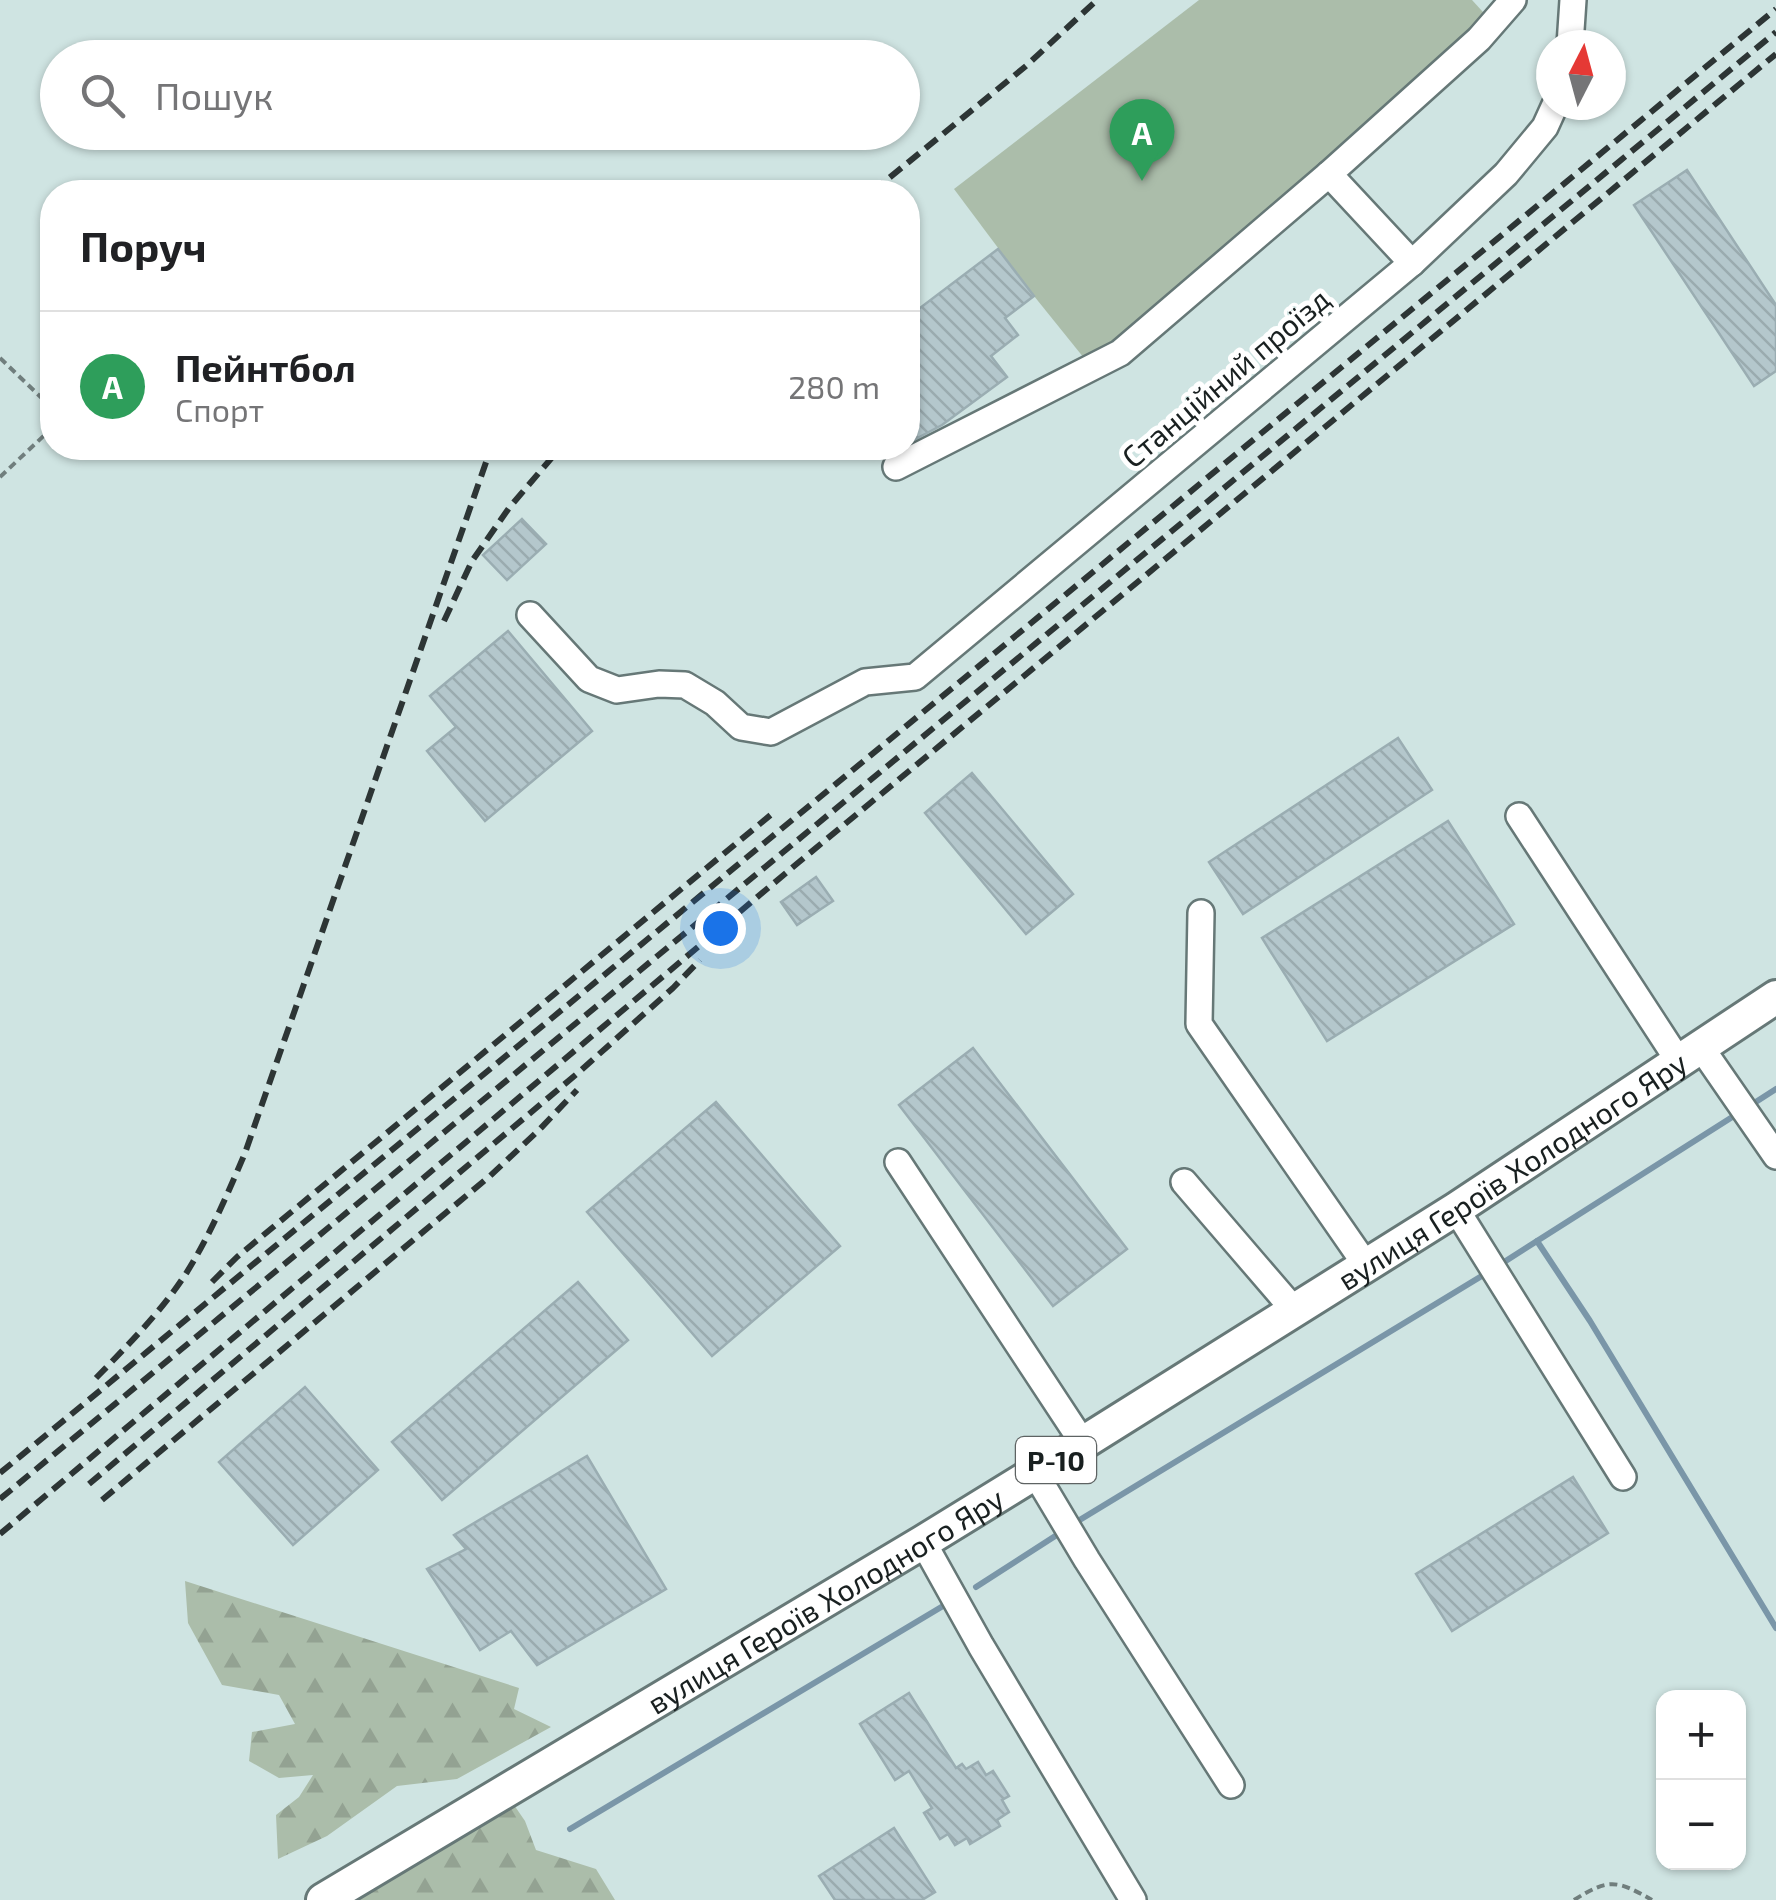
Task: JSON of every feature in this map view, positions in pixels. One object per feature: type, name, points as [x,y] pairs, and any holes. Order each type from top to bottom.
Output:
[{"type":"main road","name":"вулиця Героїв Холодного Яру","points":[[322,1900],[924,1542],[1456,1209],[1776,997]]},
{"type":"street","points":[[920,455],[1120,354],[1329,174],[1479,38],[1513,0]]},
{"type":"street","points":[[1571,30],[1573,0]]},
{"type":"street","name":"Станційний проїзд","points":[[530,615],[589,680],[618,690],[685,685],[715,703],[740,727],[770,732],[865,682],[915,677],[1412,264],[1506,174],[1548,120]]},
{"type":"street","points":[[1329,174],[1412,264]]},
{"type":"street","points":[[896,467],[910,460]]},
{"type":"street","points":[[1519,816],[1689,1053],[1736,1096],[1776,1156]]},
{"type":"street","points":[[1201,913],[1199,1024],[1366,1264]]},
{"type":"street","points":[[898,1162],[1083,1443]]},
{"type":"street","points":[[1184,1182],[1294,1310]]},
{"type":"street","points":[[1456,1209],[1622,1477]]},
{"type":"street","points":[[1035,1473],[1230,1785]]},
{"type":"street","points":[[924,1542],[980,1646],[1133,1900]]},
{"type":"path","points":[[0,358],[40,397]]},
{"type":"path","points":[[0,477],[40,439]]},
{"type":"path","points":[[1574,1900],[1594,1887],[1624,1883],[1652,1900]]},
{"type":"green space","points":[[1199,0],[1472,0],[1493,23],[1092,368],[954,189]]},
{"type":"green space","points":[[185,1581],[519,1688],[514,1709],[551,1727],[457,1779],[397,1786],[327,1836],[278,1859],[276,1815],[299,1797],[313,1775],[279,1778],[249,1761],[252,1732],[295,1724],[279,1695],[222,1685],[188,1623]]},
{"type":"green space","points":[[505,1792],[525,1821],[536,1850],[596,1869],[615,1900],[323,1900]]},
{"type":"building","points":[[1687,170],[1776,305],[1776,371],[1754,386],[1634,205]]},
{"type":"building","points":[[998,249],[1034,296],[1005,318],[1018,335],[991,356],[1007,377],[920,437],[920,308]]},
{"type":"building","points":[[522,519],[546,544],[507,580],[483,555]]},
{"type":"building","points":[[508,631],[592,731],[485,821],[427,751],[456,727],[430,696]]},
{"type":"building","points":[[1398,738],[1432,790],[1243,914],[1209,862]]},
{"type":"building","points":[[972,773],[1073,894],[1026,934],[925,813]]},
{"type":"building","points":[[1448,821],[1514,924],[1327,1041],[1262,938]]},
{"type":"building","points":[[816,877],[833,901],[797,925],[781,902]]},
{"type":"building","points":[[973,1048],[1127,1249],[1053,1306],[899,1105]]},
{"type":"building","points":[[716,1102],[840,1246],[712,1356],[587,1212]]},
{"type":"building","points":[[578,1282],[628,1340],[442,1500],[392,1442]]},
{"type":"building","points":[[305,1387],[378,1470],[293,1545],[219,1462]]},
{"type":"building","points":[[587,1456],[666,1589],[537,1665],[511,1631],[480,1650],[427,1569],[466,1549],[454,1535]]},
{"type":"building","points":[[1573,1477],[1608,1533],[1452,1631],[1416,1574]]},
{"type":"building","points":[[909,1693],[956,1768],[962,1764],[966,1769],[978,1762],[986,1775],[993,1771],[1009,1796],[1002,1800],[1009,1812],[997,1820],[1000,1826],[970,1844],[967,1838],[955,1845],[948,1834],[940,1839],[924,1813],[932,1808],[909,1771],[895,1780],[860,1724]]},
{"type":"building","points":[[894,1828],[935,1892],[922,1900],[835,1900],[819,1876]]},
{"type":"waterway","points":[[1748,1107],[1776,1089]]},
{"type":"waterway","points":[[1737,1114],[1537,1241],[1590,1321],[1776,1628]]},
{"type":"waterway","points":[[1501,1264],[1537,1241]]},
{"type":"waterway","points":[[1073,1524],[1490,1271]]},
{"type":"waterway","points":[[976,1587],[1063,1531]]},
{"type":"waterway","points":[[570,1829],[943,1606]]},
{"type":"railway","points":[[887,180],[1026,66],[1097,0]]},
{"type":"railway","points":[[0,1473],[1776,9]]},
{"type":"railway","points":[[0,1499],[1776,32]]},
{"type":"railway","points":[[0,1534],[799,862],[1776,54]]},
{"type":"railway","points":[[96,1378],[156,1314],[187,1272],[245,1153],[487,460]]},
{"type":"railway","points":[[444,621],[472,561],[509,508],[550,460]]},
{"type":"railway","points":[[212,1282],[237,1257],[773,813]]},
{"type":"railway","points":[[89,1484],[579,1072],[700,960]]},
{"type":"railway","points":[[102,1500],[490,1176],[577,1090]]},
{"type":"place","name":"Пейнтбол","points":[[1142,181]]}]
